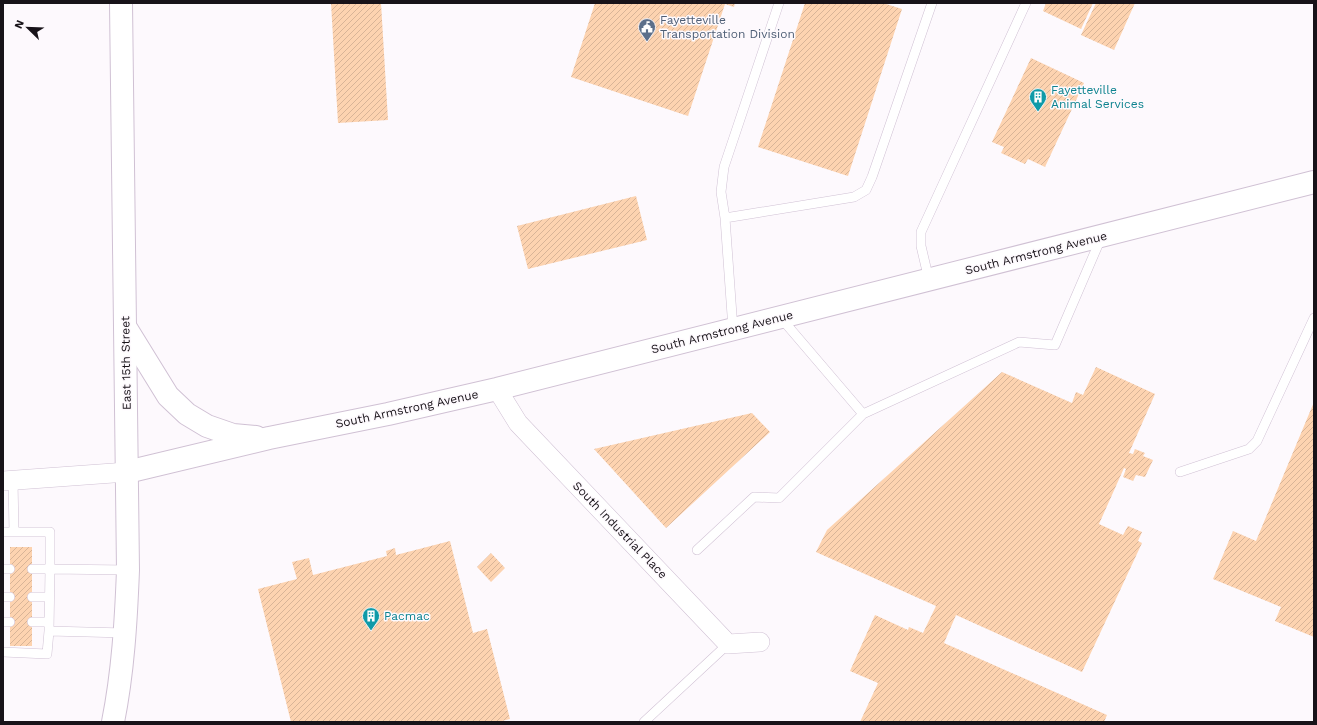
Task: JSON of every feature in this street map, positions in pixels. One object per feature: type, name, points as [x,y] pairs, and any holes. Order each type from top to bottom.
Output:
[{"type":"street","name":"East 15th Street","points":[[113,722],[125,633],[128,570],[121,3]]},
{"type":"street","name":"South Armstrong Avenue","points":[[127,472],[269,438],[497,390],[1314,182]]},
{"type":"street","points":[[126,328],[168,396],[188,414],[207,426],[233,435],[269,438]]},
{"type":"street","name":"South Industrial Place","points":[[497,390],[518,423],[728,644]]},
{"type":"street","points":[[8,481],[127,472]]},
{"type":"street","points":[[728,644],[760,642]]},
{"type":"lane","points":[[733,330],[725,218],[720,192],[724,167],[779,3]]},
{"type":"lane","points":[[725,218],[854,197],[866,190],[875,169],[932,3]]},
{"type":"lane","points":[[929,280],[921,246],[921,232],[1026,3]]},
{"type":"lane","points":[[697,550],[754,497],[779,498],[863,414],[1019,342],[1055,345],[1101,236]]},
{"type":"lane","points":[[780,317],[863,414]]},
{"type":"lane","points":[[1180,472],[1249,449],[1257,441],[1314,318]]},
{"type":"lane","points":[[8,481],[14,532]]},
{"type":"lane","points":[[3,532],[50,532],[49,627],[47,654],[3,652]]},
{"type":"lane","points":[[32,569],[128,570]]},
{"type":"lane","points":[[32,597],[49,597]]},
{"type":"lane","points":[[32,622],[49,627],[125,633]]},
{"type":"lane","points":[[644,722],[728,644]]},
{"type":"building","points":[[331,3],[381,3],[388,120],[338,123]]},
{"type":"building","name":"Fayetteville Transportation Division","points":[[595,3],[735,3],[734,7],[725,4],[688,116],[571,77]]},
{"type":"building","points":[[805,3],[883,3],[902,9],[848,176],[758,147]]},
{"type":"building","points":[[1046,3],[1093,3],[1081,29],[1043,11]]},
{"type":"building","points":[[1096,3],[1135,3],[1114,50],[1081,35]]},
{"type":"building","name":"Fayetteville Animal Services","points":[[1031,58],[1084,83],[1045,167],[1028,159],[1025,164],[1001,153],[1004,147],[992,142]]},
{"type":"building","points":[[636,196],[647,240],[528,269],[517,226]]},
{"type":"building","points":[[1096,367],[1155,394],[1129,453],[1133,454],[1135,449],[1145,453],[1143,456],[1153,460],[1145,477],[1136,475],[1133,481],[1123,477],[1126,469],[1124,468],[1099,524],[1123,535],[1128,526],[1142,532],[1138,541],[1142,543],[1082,672],[956,615],[944,643],[1107,715],[1104,722],[860,722],[878,683],[850,671],[875,615],[908,630],[909,627],[923,633],[936,606],[816,552],[827,530],[1002,372],[1072,403],[1076,392],[1083,395]]},
{"type":"building","points":[[1314,402],[1314,637],[1275,621],[1281,607],[1213,579],[1233,531],[1256,541]]},
{"type":"building","points":[[752,413],[770,432],[666,528],[594,449]]},
{"type":"building","name":"Pacmac","points":[[450,541],[473,633],[487,629],[510,719],[498,722],[291,722],[258,589],[297,579],[292,562],[309,558],[313,575],[387,556],[386,551],[395,548],[396,555]]},
{"type":"building","points":[[10,547],[32,547],[32,646],[10,646]]},
{"type":"building","points":[[491,553],[505,568],[491,582],[477,567]]},
{"type":"place","name":"Fayetteville Transportation Division","points":[[647,42]]},
{"type":"place","name":"Fayetteville Animal Services","points":[[1038,112]]},
{"type":"place","name":"Pacmac","points":[[371,631]]}]
